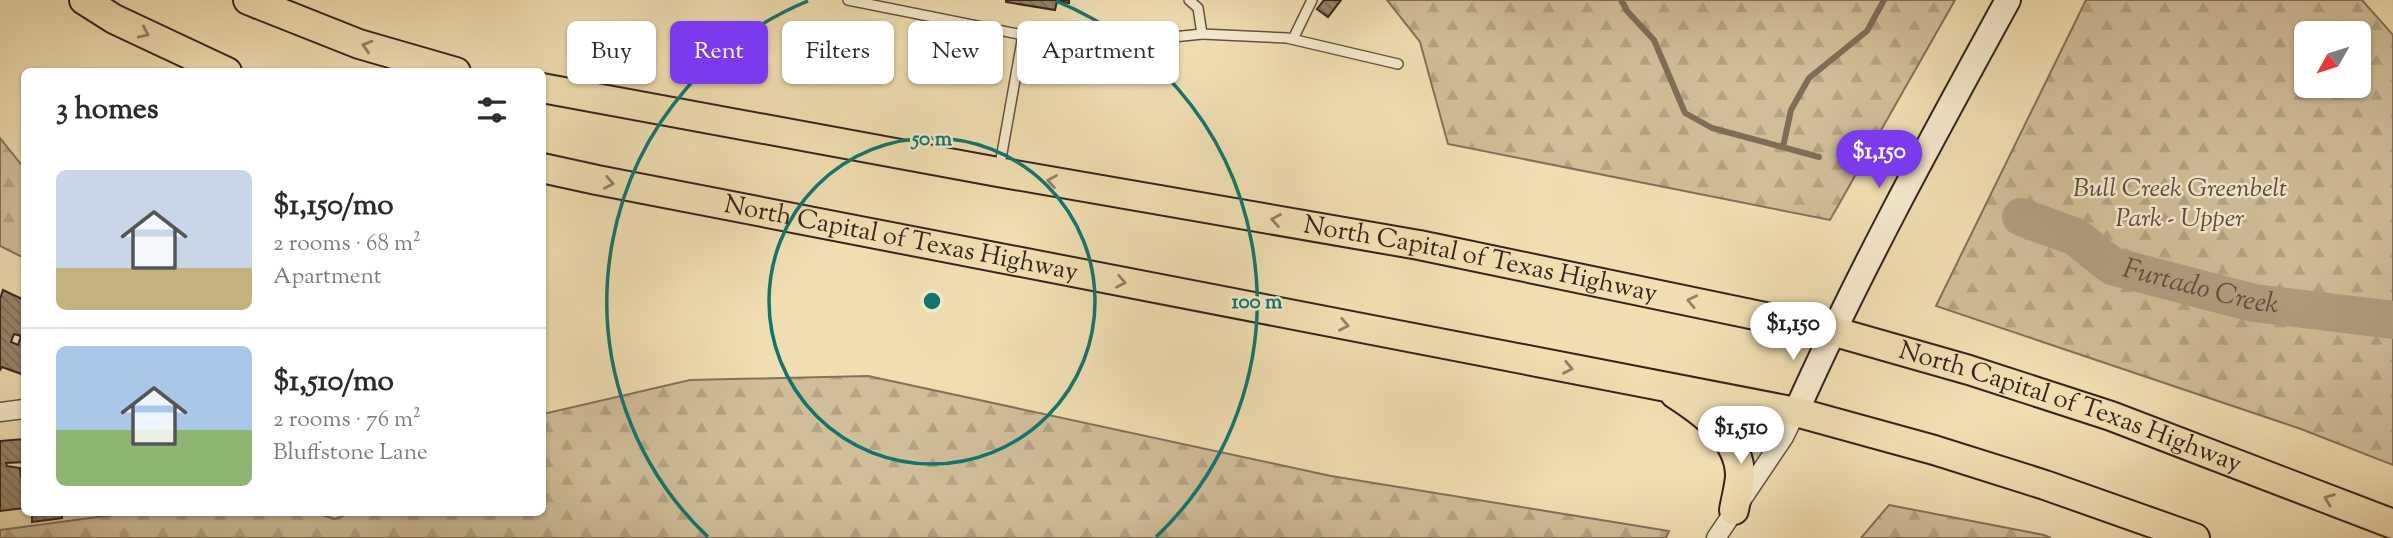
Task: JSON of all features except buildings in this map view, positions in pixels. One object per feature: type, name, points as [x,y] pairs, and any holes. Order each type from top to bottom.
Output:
[{"type":"highway","points":[[84,0],[114,19],[218,68]]},
{"type":"highway","points":[[248,0],[359,44],[442,68]]},
{"type":"highway","name":"North Capital of Texas Highway","points":[[546,89],[998,172],[1419,245],[1832,331],[1969,369],[2111,416],[2393,524]]},
{"type":"highway","name":"North Capital of Texas Highway","points":[[546,169],[1796,412],[1934,450],[2045,485],[2195,538]]},
{"type":"highway","points":[[1664,387],[1697,408],[1724,433],[1735,454],[1740,475],[1734,510]]},
{"type":"main road","points":[[1796,412],[1832,331],[2008,0]]},
{"type":"street","points":[[0,412],[21,409]]},
{"type":"street","points":[[1716,538],[1784,437],[1796,412]]},
{"type":"lane","points":[[848,0],[1017,34]]},
{"type":"lane","points":[[1189,0],[1198,8],[1202,34]]},
{"type":"lane","points":[[1293,39],[1312,0]]},
{"type":"lane","points":[[1179,36],[1202,34],[1293,39],[1398,64]]},
{"type":"lane","points":[[998,172],[1017,68]]},
{"type":"green space","points":[[1387,0],[1955,0],[1830,220],[1448,144],[1420,42]]},
{"type":"green space","name":"Bull Creek Greenbelt Park - Upper","points":[[2086,0],[2362,0],[2393,35],[2393,465],[2301,429],[1936,306]]},
{"type":"green space","points":[[0,138],[21,164],[21,256],[0,246]]},
{"type":"green space","points":[[868,376],[1331,476],[1669,531],[1666,538],[0,538],[0,530],[105,516],[326,516],[335,519],[343,516],[546,516],[546,413],[690,380]]},
{"type":"green space","points":[[1889,505],[2044,535],[2051,538],[1861,538]]},
{"type":"waterway","name":"Furtado Creek","points":[[1621,0],[1627,11],[1654,40],[1685,113],[1712,128],[1819,157]]},
{"type":"waterway","points":[[1783,147],[1791,110],[1809,78],[1867,31],[1884,0]]},
{"type":"waterway","name":"Furtado Creek","points":[[2021,217],[2076,237],[2112,266],[2254,303],[2393,320]]}]
